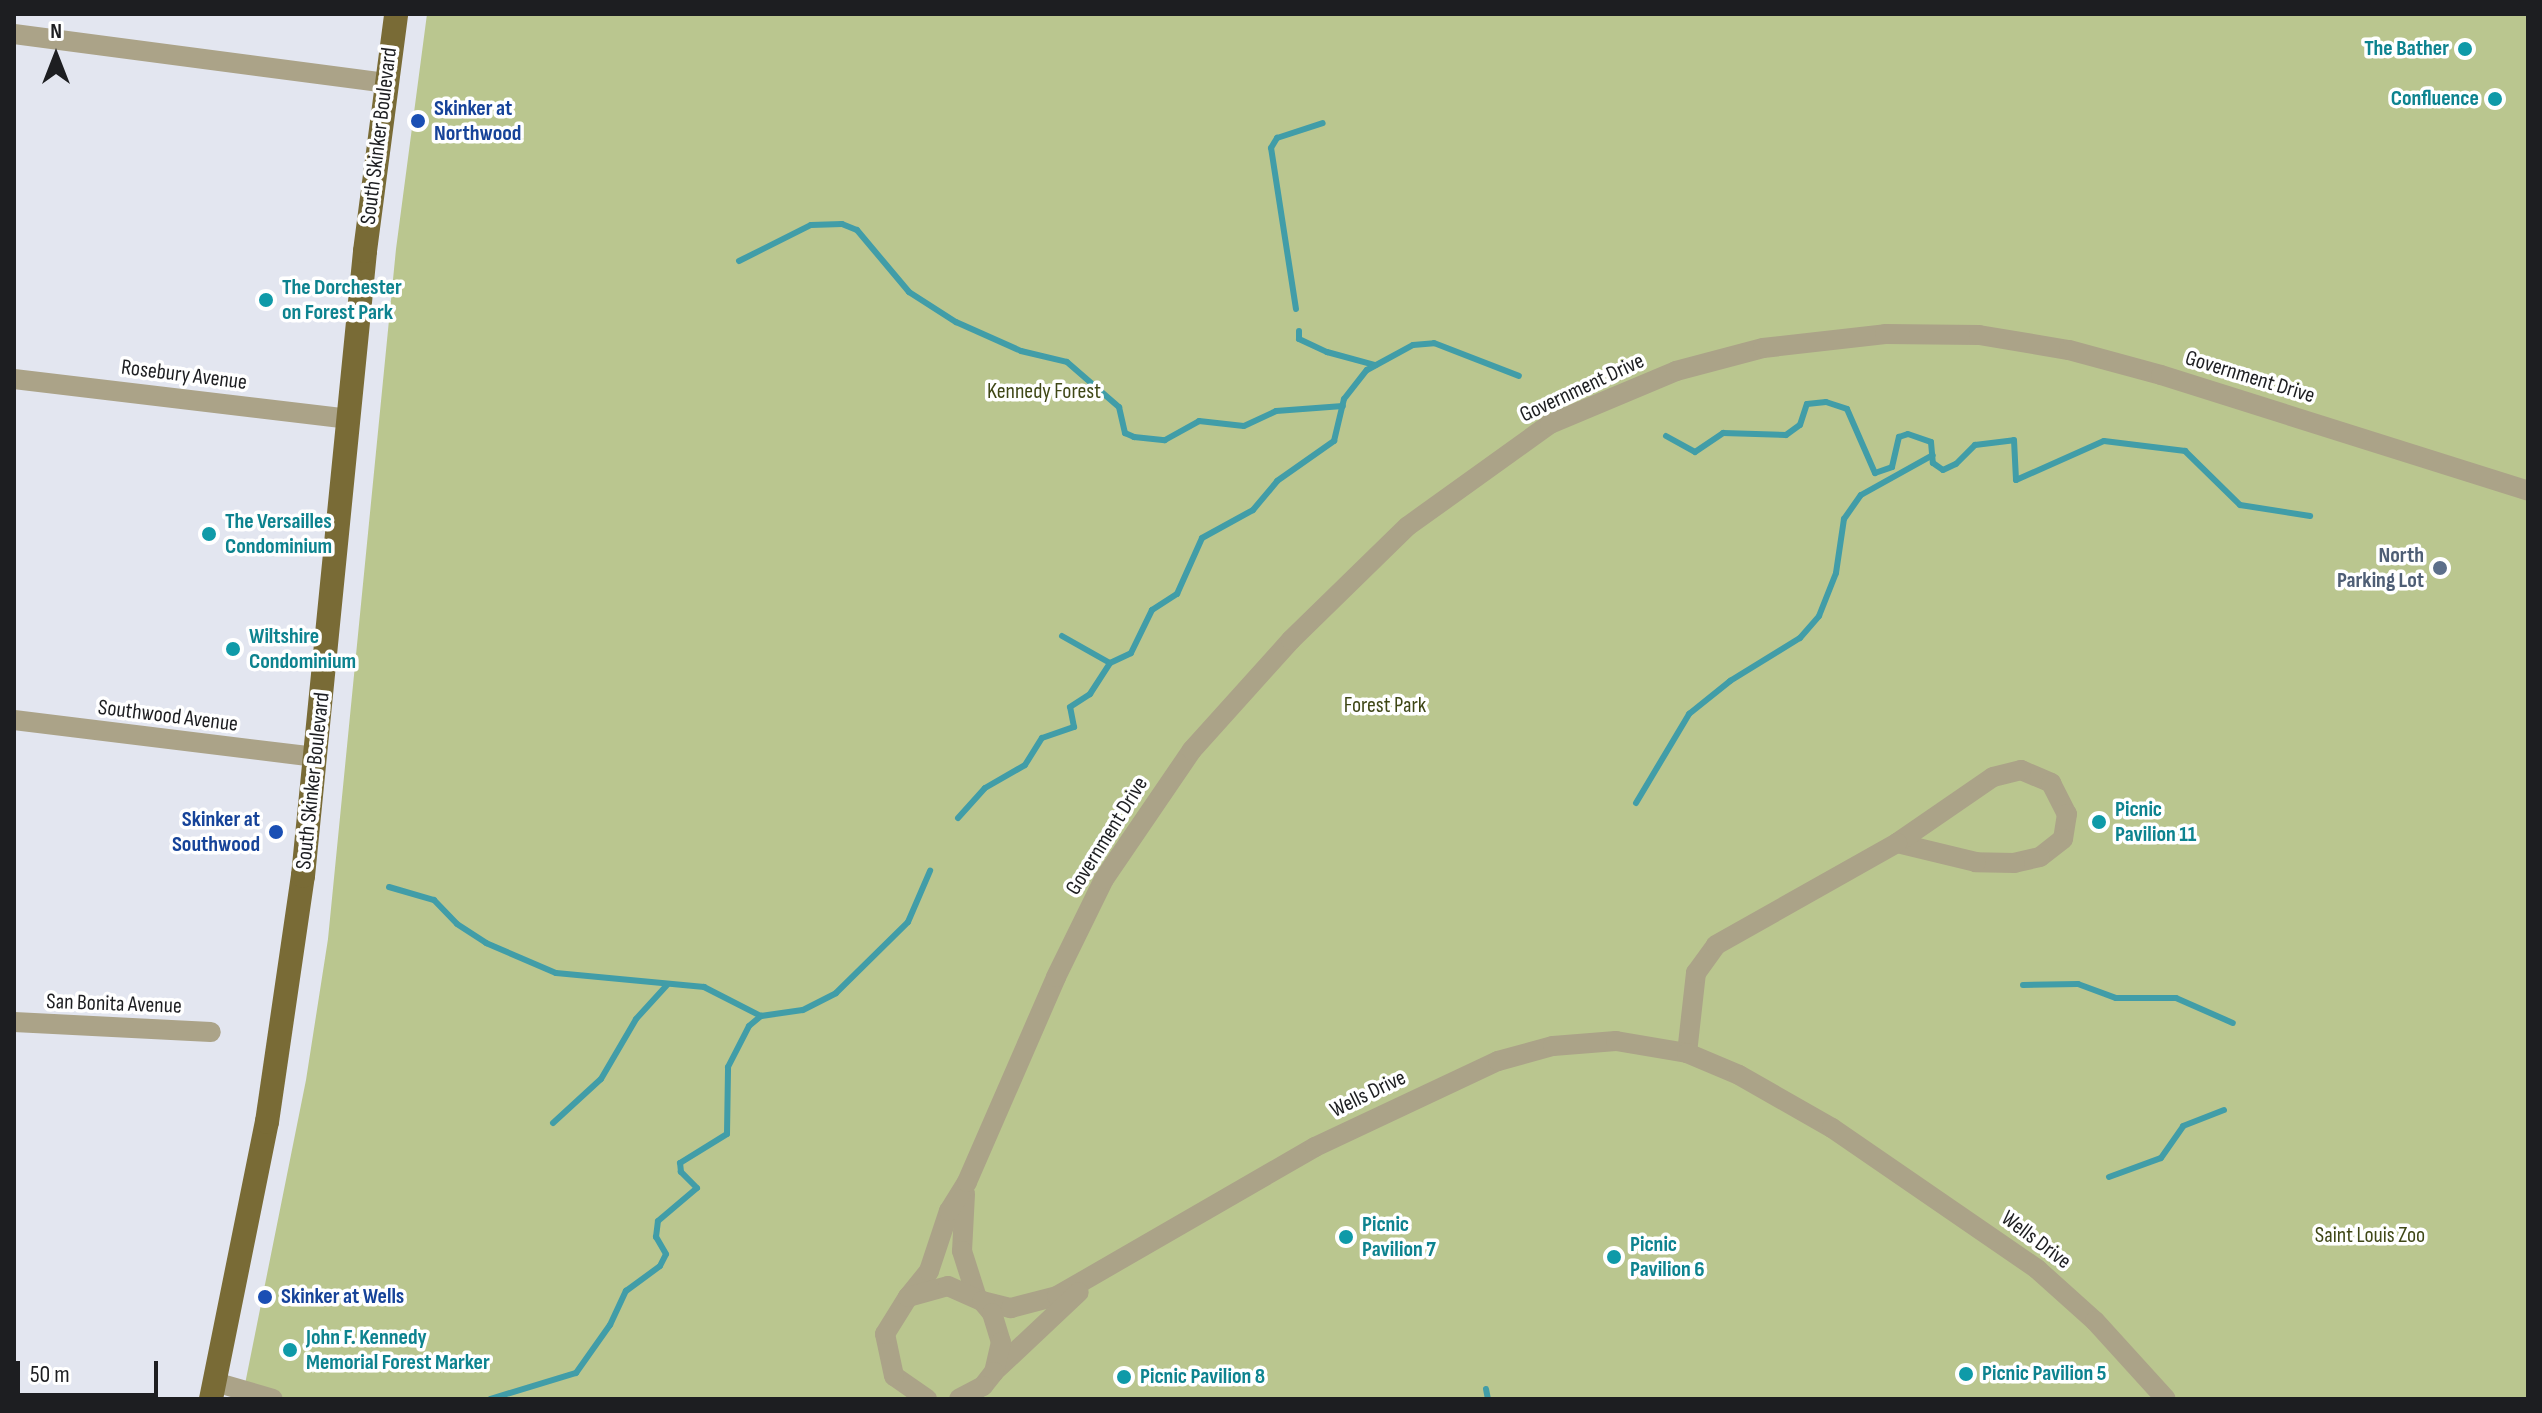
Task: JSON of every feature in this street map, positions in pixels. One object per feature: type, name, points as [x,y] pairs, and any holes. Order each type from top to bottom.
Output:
[{"type":"main road","name":"South Skinker Boulevard","points":[[213,1390],[267,1122],[316,757],[348,419],[396,14]]},
{"type":"street","points":[[14,34],[386,83]]},
{"type":"street","name":"Government Drive","points":[[914,1398],[894,1376],[885,1349],[889,1320],[929,1271],[938,1235],[967,1182],[1056,977],[1104,879],[1192,750],[1291,640],[1408,526],[1550,424],[1676,371],[1763,348],[1885,334],[1979,335],[2069,350],[2161,375],[2528,491]]},
{"type":"street","name":"Rosebury Avenue","points":[[14,379],[348,419]]},
{"type":"street","name":"Southwood Avenue","points":[[14,720],[316,757]]},
{"type":"street","points":[[1687,1053],[1694,983],[1716,945],[1897,843],[2007,772],[2021,770],[2051,783],[2067,814],[2063,839],[2057,845],[2015,863],[1976,862],[1897,843]]},
{"type":"street","name":"San Bonita Avenue","points":[[14,1022],[211,1032]]},
{"type":"street","points":[[14,1032],[50,1026]]},
{"type":"street","name":"Wells Drive","points":[[908,1297],[934,1286],[979,1298],[998,1308],[1021,1307],[1097,1277],[1315,1147],[1498,1061],[1585,1041],[1687,1053],[1739,1075],[1832,1128],[2003,1243],[2071,1298],[2166,1399]]},
{"type":"street","name":"Government Drive","points":[[967,1182],[961,1215],[962,1251],[979,1298],[992,1313],[1001,1342],[994,1372]]},
{"type":"street","name":"Wells Drive","points":[[959,1399],[983,1386],[994,1372],[1097,1277]]},
{"type":"street","points":[[213,1390],[273,1399]]},
{"type":"green space","name":"Forest Park","points":[[427,14],[2528,14],[2528,1399],[242,1399],[306,1080],[328,939],[396,249]]},
{"type":"waterway","points":[[1296,309],[1271,148],[1277,138],[1323,123]]},
{"type":"waterway","points":[[739,261],[811,225],[842,224],[857,230],[909,292],[956,322],[1021,351],[1067,362],[1119,407],[1125,433],[1134,437],[1165,440],[1199,421],[1244,426],[1276,411],[1343,406]]},
{"type":"waterway","points":[[1299,331],[1299,339],[1327,352],[1375,365]]},
{"type":"waterway","points":[[958,818],[985,788],[1025,765],[1042,738],[1074,727],[1070,707],[1090,694],[1110,663],[1131,653],[1152,610],[1177,594],[1202,538],[1253,510],[1277,481],[1334,441],[1344,399],[1367,370],[1413,345],[1434,343],[1519,376]]},
{"type":"waterway","points":[[1666,436],[1695,452],[1723,433],[1786,435],[1800,425],[1807,404],[1826,402],[1847,409],[1875,473],[1892,467],[1899,437],[1908,434],[1931,442],[1933,463],[1943,470],[1956,464],[1975,445],[2014,440],[2016,480],[2104,441],[2185,451],[2240,505],[2310,516]]},
{"type":"waterway","points":[[1636,803],[1689,714],[1730,681],[1800,638],[1819,616],[1836,573],[1844,519],[1861,495],[1933,455]]},
{"type":"waterway","points":[[1062,636],[1110,663]]},
{"type":"waterway","points":[[490,1399],[576,1373],[610,1325],[626,1291],[660,1266],[666,1254],[656,1237],[658,1221],[697,1188],[681,1172],[680,1163],[727,1134],[728,1067],[749,1026],[761,1016],[803,1010],[836,993],[908,922],[930,871]]},
{"type":"waterway","points":[[389,887],[434,900],[457,924],[486,943],[556,973],[704,987],[761,1016]]},
{"type":"waterway","points":[[2023,985],[2078,984],[2116,998],[2176,998],[2233,1023]]},
{"type":"waterway","points":[[553,1123],[601,1079],[636,1019],[667,985]]},
{"type":"waterway","points":[[2109,1177],[2161,1158],[2183,1126],[2224,1110]]},
{"type":"waterway","points":[[1486,1389],[1488,1399]]},
{"type":"place","name":"The Bather","points":[[2465,49]]},
{"type":"place","name":"Confluence","points":[[2495,99]]},
{"type":"place","name":"Skinker at Northwood","points":[[418,121]]},
{"type":"place","name":"The Dorchester on Forest Park","points":[[266,300]]},
{"type":"place","name":"The Versailles Condominium","points":[[209,534]]},
{"type":"place","name":"North Parking Lot","points":[[2440,568]]},
{"type":"place","name":"Wiltshire Condominium","points":[[233,649]]},
{"type":"place","name":"Picnic Pavilion 11","points":[[2099,822]]},
{"type":"place","name":"Skinker at Southwood","points":[[276,832]]},
{"type":"place","name":"Picnic Pavilion 7","points":[[1346,1237]]},
{"type":"place","name":"Picnic Pavilion 6","points":[[1614,1257]]},
{"type":"place","name":"Skinker at Wells","points":[[265,1297]]},
{"type":"place","name":"John F. Kennedy Memorial Forest Marker","points":[[290,1350]]},
{"type":"place","name":"Picnic Pavilion 5","points":[[1966,1374]]},
{"type":"place","name":"Picnic Pavilion 8","points":[[1124,1377]]},
{"type":"park label","name":"Kennedy Forest","points":[[1044,392]]},
{"type":"park label","name":"Saint Louis Zoo","points":[[2370,1236]]}]
